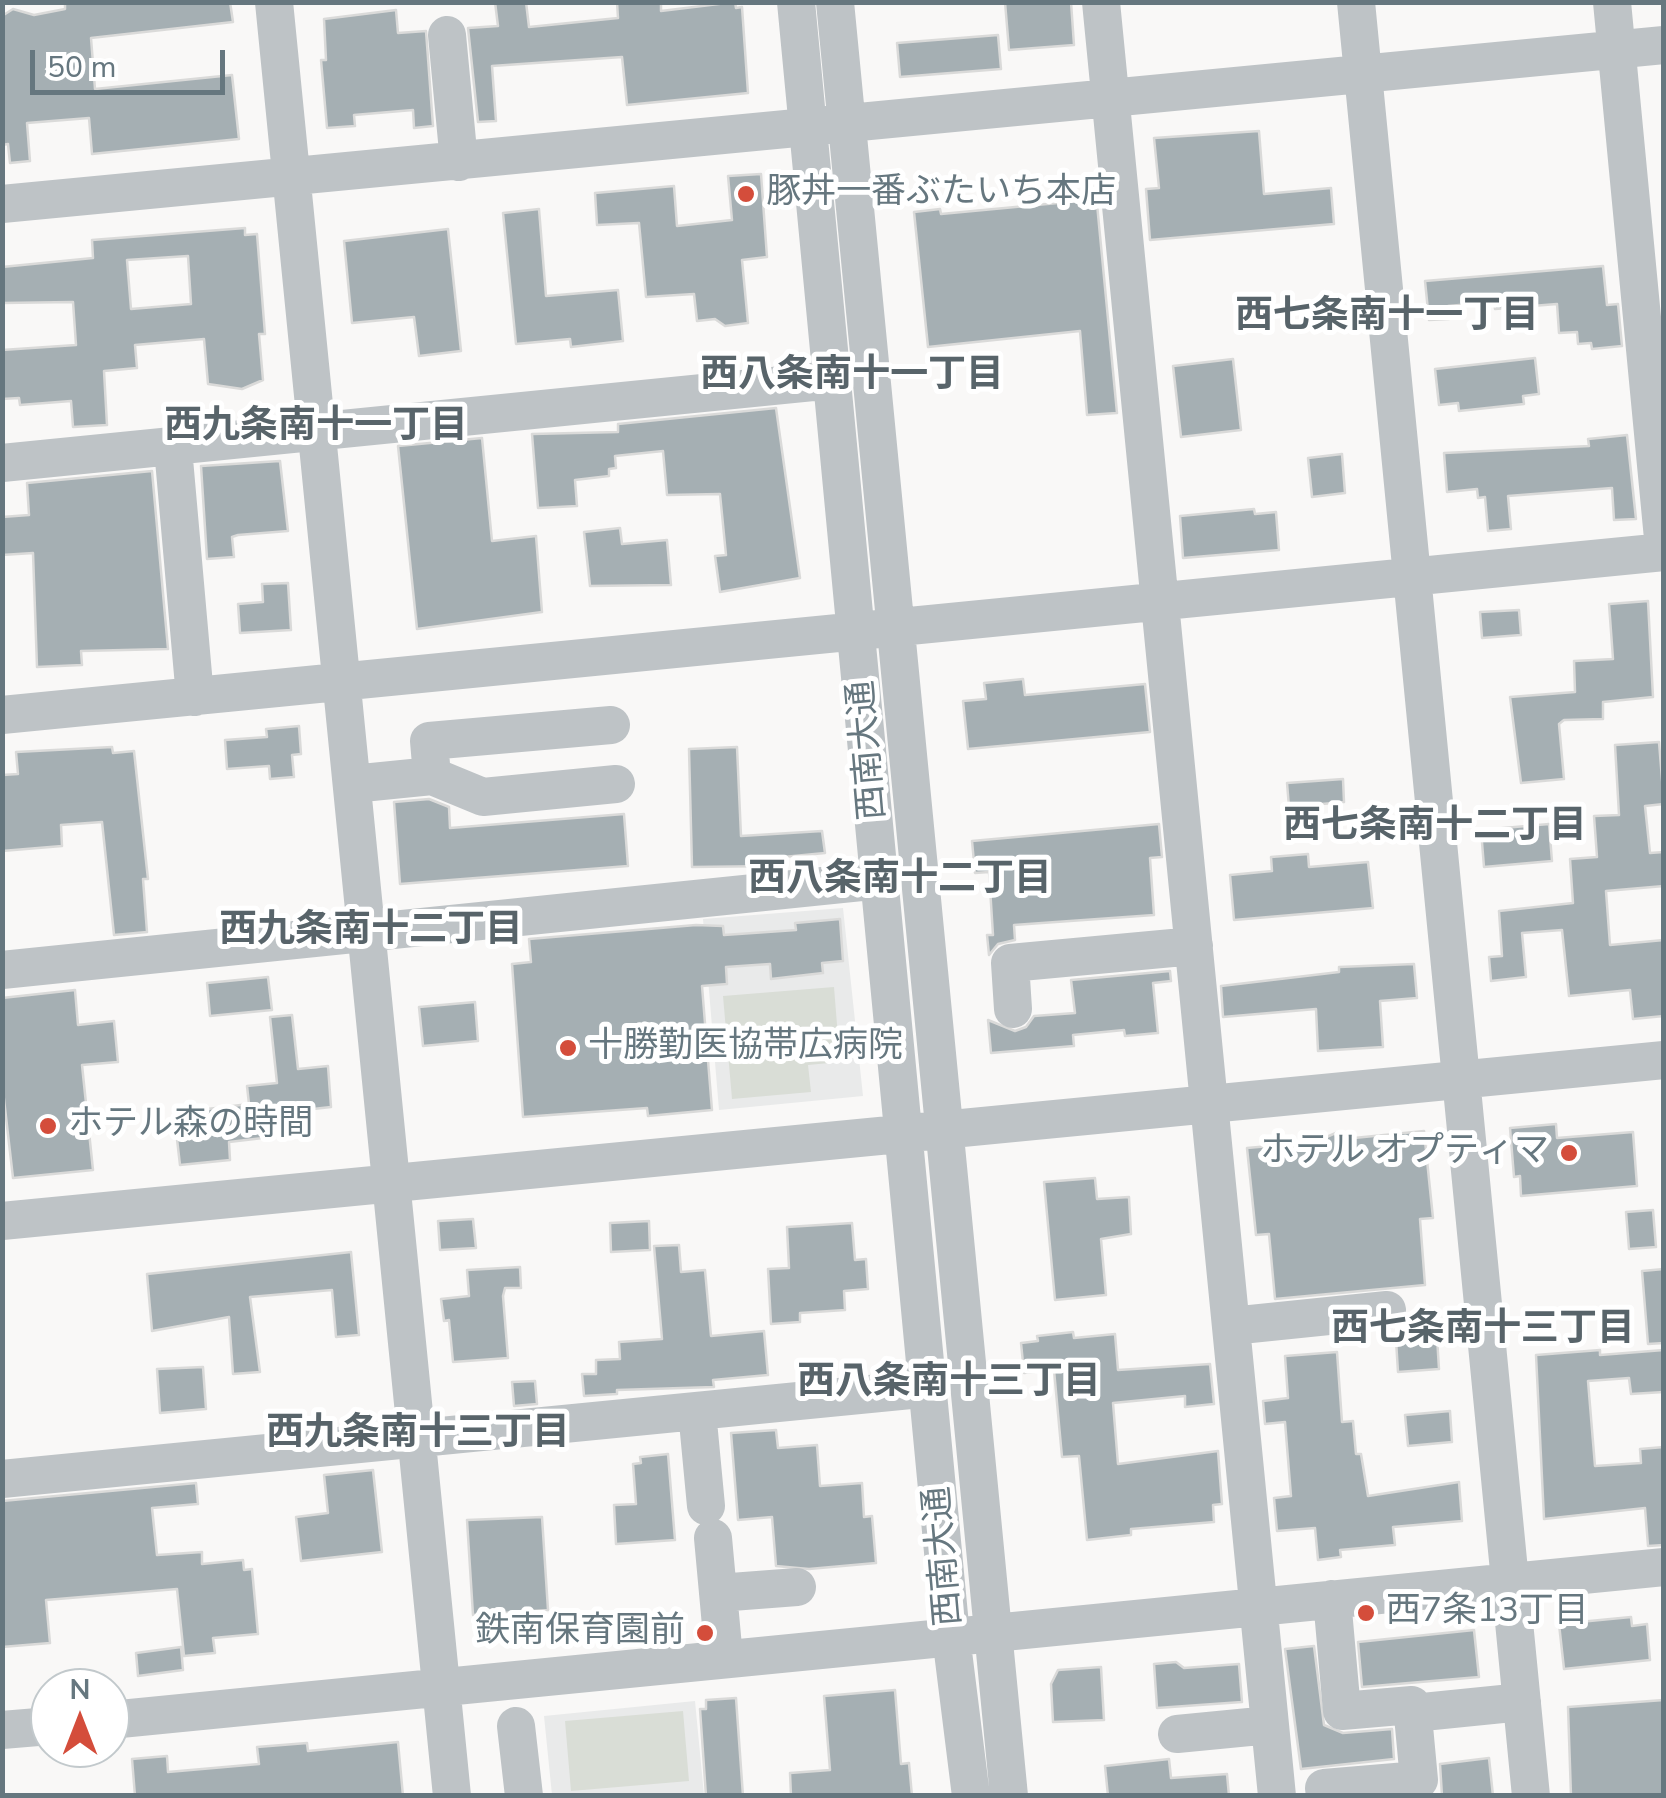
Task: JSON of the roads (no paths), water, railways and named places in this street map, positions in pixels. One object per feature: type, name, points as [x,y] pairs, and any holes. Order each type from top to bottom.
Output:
[{"type":"street","points":[[274,2],[452,1796]]},
{"type":"street","name":"西南大通","points":[[796,2],[952,1636],[971,1796]]},
{"type":"street","name":"西南大通","points":[[835,2],[1009,1796]]},
{"type":"street","points":[[1101,2],[1277,1796]]},
{"type":"street","points":[[1356,2],[1532,1796]]},
{"type":"street","points":[[2,715],[1664,550],[1612,2]]},
{"type":"street","points":[[446,36],[459,162]]},
{"type":"street","points":[[2,204],[1664,44]]},
{"type":"street","points":[[2,464],[833,380]]},
{"type":"street","points":[[172,448],[194,697]]},
{"type":"street","points":[[432,776],[429,740],[611,724]]},
{"type":"street","points":[[352,784],[432,776],[483,797],[616,784]]},
{"type":"street","points":[[2,970],[882,880]]},
{"type":"street","points":[[1013,1009],[1010,962],[1194,946]]},
{"type":"street","points":[[2,1221],[1664,1060]]},
{"type":"street","points":[[1231,1326],[1387,1310]]},
{"type":"street","points":[[2,1479],[931,1388]]},
{"type":"street","points":[[696,1410],[724,1658]]},
{"type":"street","points":[[130,1718],[1664,1567]]},
{"type":"street","points":[[718,1594],[796,1586]]},
{"type":"street","points":[[1325,1796],[1324,1788],[1419,1780],[1412,1705],[1342,1711],[1332,1599]]},
{"type":"street","points":[[1413,1714],[1522,1702]]},
{"type":"street","points":[[1177,1734],[1270,1725]]},
{"type":"street","points":[[516,1726],[524,1796]]},
{"type":"street","points":[[2,1730],[30,1728]]},
{"type":"place","name":"豚丼一番ぶたいち本店","points":[[746,194]]},
{"type":"place","name":"十勝勤医協帯広病院","points":[[568,1048]]},
{"type":"place","name":"ホテル森の時間","points":[[48,1126]]},
{"type":"place","name":"ホテル オプティマ","points":[[1569,1153]]},
{"type":"place","name":"西7条13丁目","points":[[1366,1613]]},
{"type":"place","name":"鉄南保育園前","points":[[705,1633]]},
{"type":"district","name":"西七条南十一丁目","points":[[1387,318]]},
{"type":"district","name":"西八条南十一丁目","points":[[852,377]]},
{"type":"district","name":"西九条南十一丁目","points":[[316,428]]},
{"type":"district","name":"西七条南十二丁目","points":[[1435,828]]},
{"type":"district","name":"西八条南十二丁目","points":[[900,881]]},
{"type":"district","name":"西九条南十二丁目","points":[[371,932]]},
{"type":"district","name":"西七条南十三丁目","points":[[1483,1331]]},
{"type":"district","name":"西八条南十三丁目","points":[[949,1384]]},
{"type":"district","name":"西九条南十三丁目","points":[[418,1435]]}]
